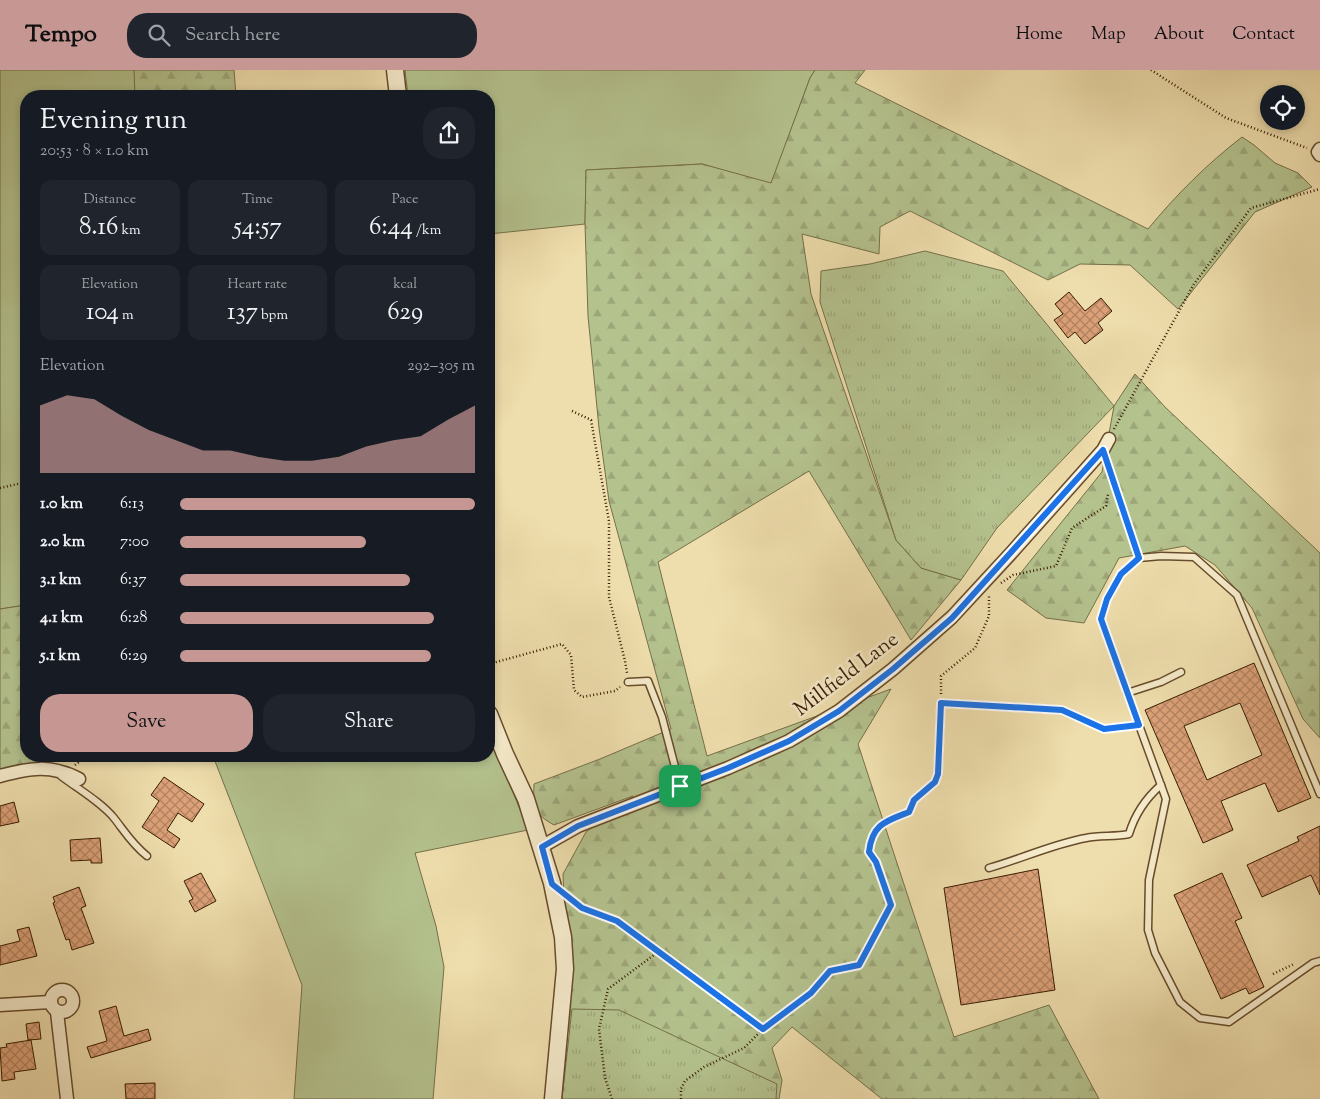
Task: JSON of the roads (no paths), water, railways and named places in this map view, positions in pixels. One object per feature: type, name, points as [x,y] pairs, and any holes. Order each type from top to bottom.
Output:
[{"type":"street","points":[[395,70],[397,90]]},
{"type":"street","name":"Millfield Lane","points":[[542,847],[578,826],[728,768],[789,741],[839,711],[893,669],[952,618],[1106,445]]},
{"type":"street","points":[[495,729],[526,799],[542,847],[563,937],[565,969],[553,1099]]},
{"type":"street","points":[[0,776],[26,769],[45,768],[66,772],[79,779]]},
{"type":"street","points":[[0,1005],[54,1007],[67,1099]]},
{"type":"lane","points":[[1106,445],[1111,473],[1139,558]]},
{"type":"lane","points":[[1320,794],[1237,595],[1194,557],[1161,556],[1139,558],[1121,574],[1107,599],[1101,619],[1166,799],[1150,880],[1148,930],[1155,953],[1180,1002],[1200,1018],[1229,1022],[1313,963],[1320,961]]},
{"type":"lane","points":[[1127,693],[1161,682],[1181,672]]},
{"type":"lane","points":[[628,682],[648,681],[662,717],[680,786]]},
{"type":"lane","points":[[938,774],[941,703],[1062,710],[1104,729],[1139,725]]},
{"type":"lane","points":[[52,769],[104,807],[121,829],[147,856]]},
{"type":"lane","points":[[989,868],[1071,841],[1129,834],[1134,818],[1141,806],[1161,785]]}]
